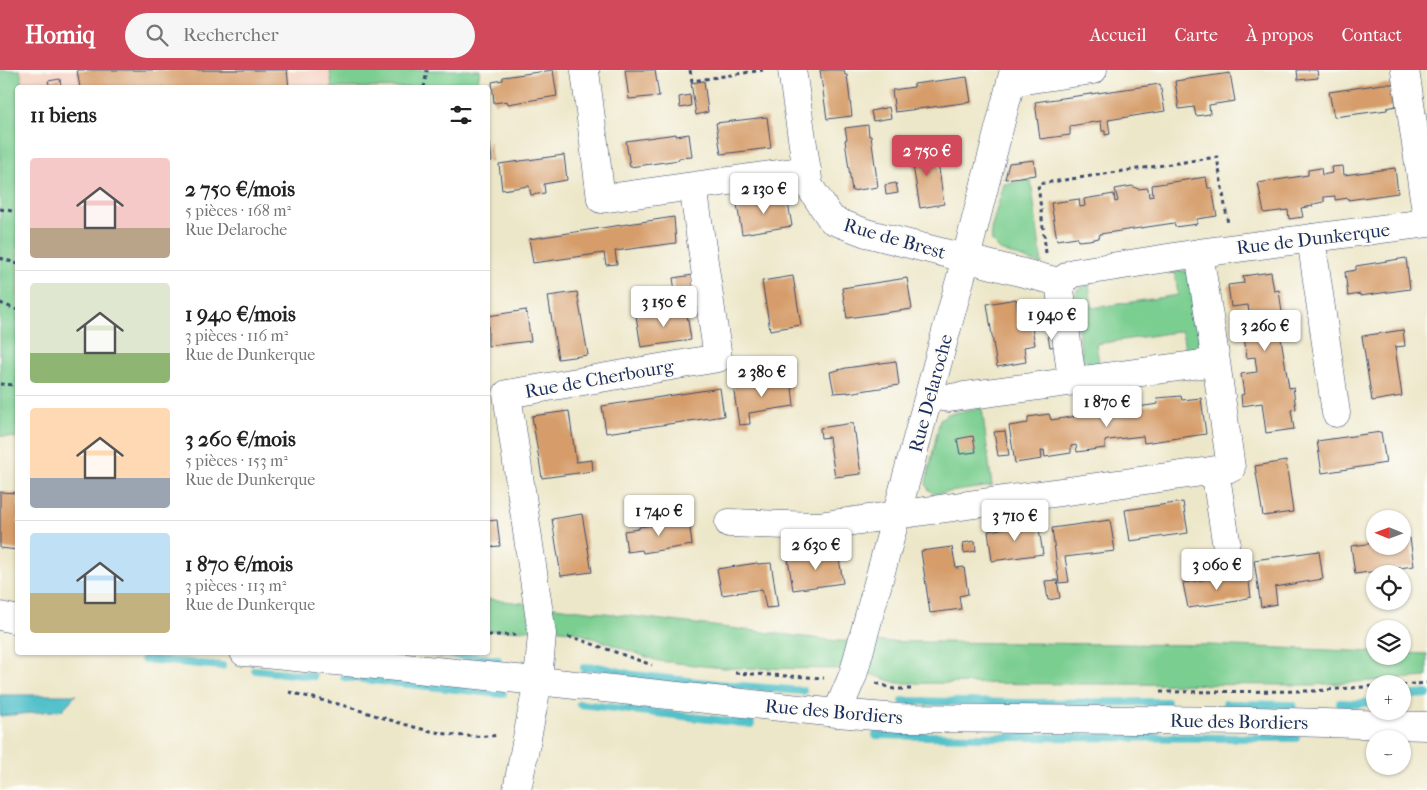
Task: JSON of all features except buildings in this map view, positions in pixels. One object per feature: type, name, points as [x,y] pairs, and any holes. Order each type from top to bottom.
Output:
[{"type":"street","name":"Rue de Brest","points":[[792,70],[809,186],[832,220],[866,233],[966,258]]},
{"type":"street","points":[[1013,76],[1093,70]]},
{"type":"street","points":[[585,71],[601,199],[807,170]]},
{"type":"street","name":"Rue Delaroche","points":[[837,713],[853,675],[966,258],[1013,76]]},
{"type":"street","points":[[1413,79],[1427,218]]},
{"type":"street","name":"Rue de Cherbourg","points":[[517,790],[538,681],[542,634],[507,394],[718,358],[693,186]]},
{"type":"street","name":"Rue de Dunkerque","points":[[1059,282],[1074,273],[1199,253],[1427,223]]},
{"type":"street","points":[[1311,238],[1336,413]]},
{"type":"street","points":[[729,523],[818,526],[1231,468],[1199,253]]},
{"type":"street","points":[[966,258],[1059,282],[1072,380]]},
{"type":"street","points":[[929,394],[949,398],[1216,362]]},
{"type":"street","points":[[1215,470],[1226,541]]},
{"type":"street","points":[[0,616],[15,619]]},
{"type":"street","points":[[0,633],[15,631]]},
{"type":"street","name":"Rue des Bordiers","points":[[274,655],[898,718],[1257,721],[1427,726]]},
{"type":"path","points":[[424,85],[427,70]]},
{"type":"path","points":[[690,70],[692,81],[763,70]]},
{"type":"path","points":[[1059,282],[1048,267],[1038,184],[1217,157],[1230,231]]},
{"type":"path","points":[[0,209],[15,212]]},
{"type":"path","points":[[0,258],[15,263]]},
{"type":"path","points":[[0,304],[15,309]]},
{"type":"path","points":[[0,384],[15,385]]},
{"type":"path","points":[[490,636],[542,634],[578,639],[657,667]]},
{"type":"path","name":"Rue des Bordiers","points":[[733,673],[826,678],[853,675],[894,689],[913,690]]},
{"type":"path","points":[[1411,684],[1427,683]]},
{"type":"path","name":"Rue des Bordiers","points":[[1156,692],[1314,690],[1366,687]]},
{"type":"path","points":[[289,692],[338,704],[397,723],[445,734],[481,737],[499,735]]},
{"type":"shaded area","points":[[0,70],[444,70],[441,85],[15,85]]},
{"type":"green space","points":[[0,70],[20,70],[23,85],[15,85],[15,438],[0,436]]},
{"type":"green space","points":[[330,70],[480,70],[477,85],[332,85]]},
{"type":"green space","points":[[1031,180],[1042,265],[1000,250],[992,242],[991,229],[1004,184]]},
{"type":"green space","points":[[1175,271],[1185,271],[1192,281],[1200,338],[1196,348],[1186,355],[1182,331],[1096,344],[1100,368],[1083,360],[1074,305],[1077,290],[1089,284],[1092,308],[1178,295]]},
{"type":"green space","points":[[982,408],[992,486],[934,494],[928,489],[926,483],[940,419],[948,414]]},
{"type":"green space","points":[[490,599],[838,641],[1210,645],[1366,652],[1366,665],[1411,665],[1411,653],[1427,654],[1427,677],[1411,678],[1411,675],[1366,675],[1366,681],[1312,685],[897,683],[855,669],[723,668],[658,661],[576,632],[553,629],[490,631]]},
{"type":"water","points":[[0,695],[76,695],[62,710],[0,716]]},
{"type":"waterway","points":[[455,655],[498,660]]},
{"type":"waterway","points":[[144,659],[222,666]]},
{"type":"waterway","points":[[584,668],[598,667],[632,675],[803,691]]},
{"type":"waterway","points":[[255,670],[313,676]]},
{"type":"waterway","points":[[344,677],[503,694]]},
{"type":"waterway","points":[[1411,695],[1427,694]]},
{"type":"waterway","points":[[903,701],[1024,703],[1167,702]]},
{"type":"waterway","points":[[1340,703],[1366,703]]},
{"type":"waterway","points":[[580,704],[751,724]]},
{"type":"waterway","points":[[1226,704],[1293,705]]},
{"type":"waterway","points":[[876,735],[1296,738]]}]
